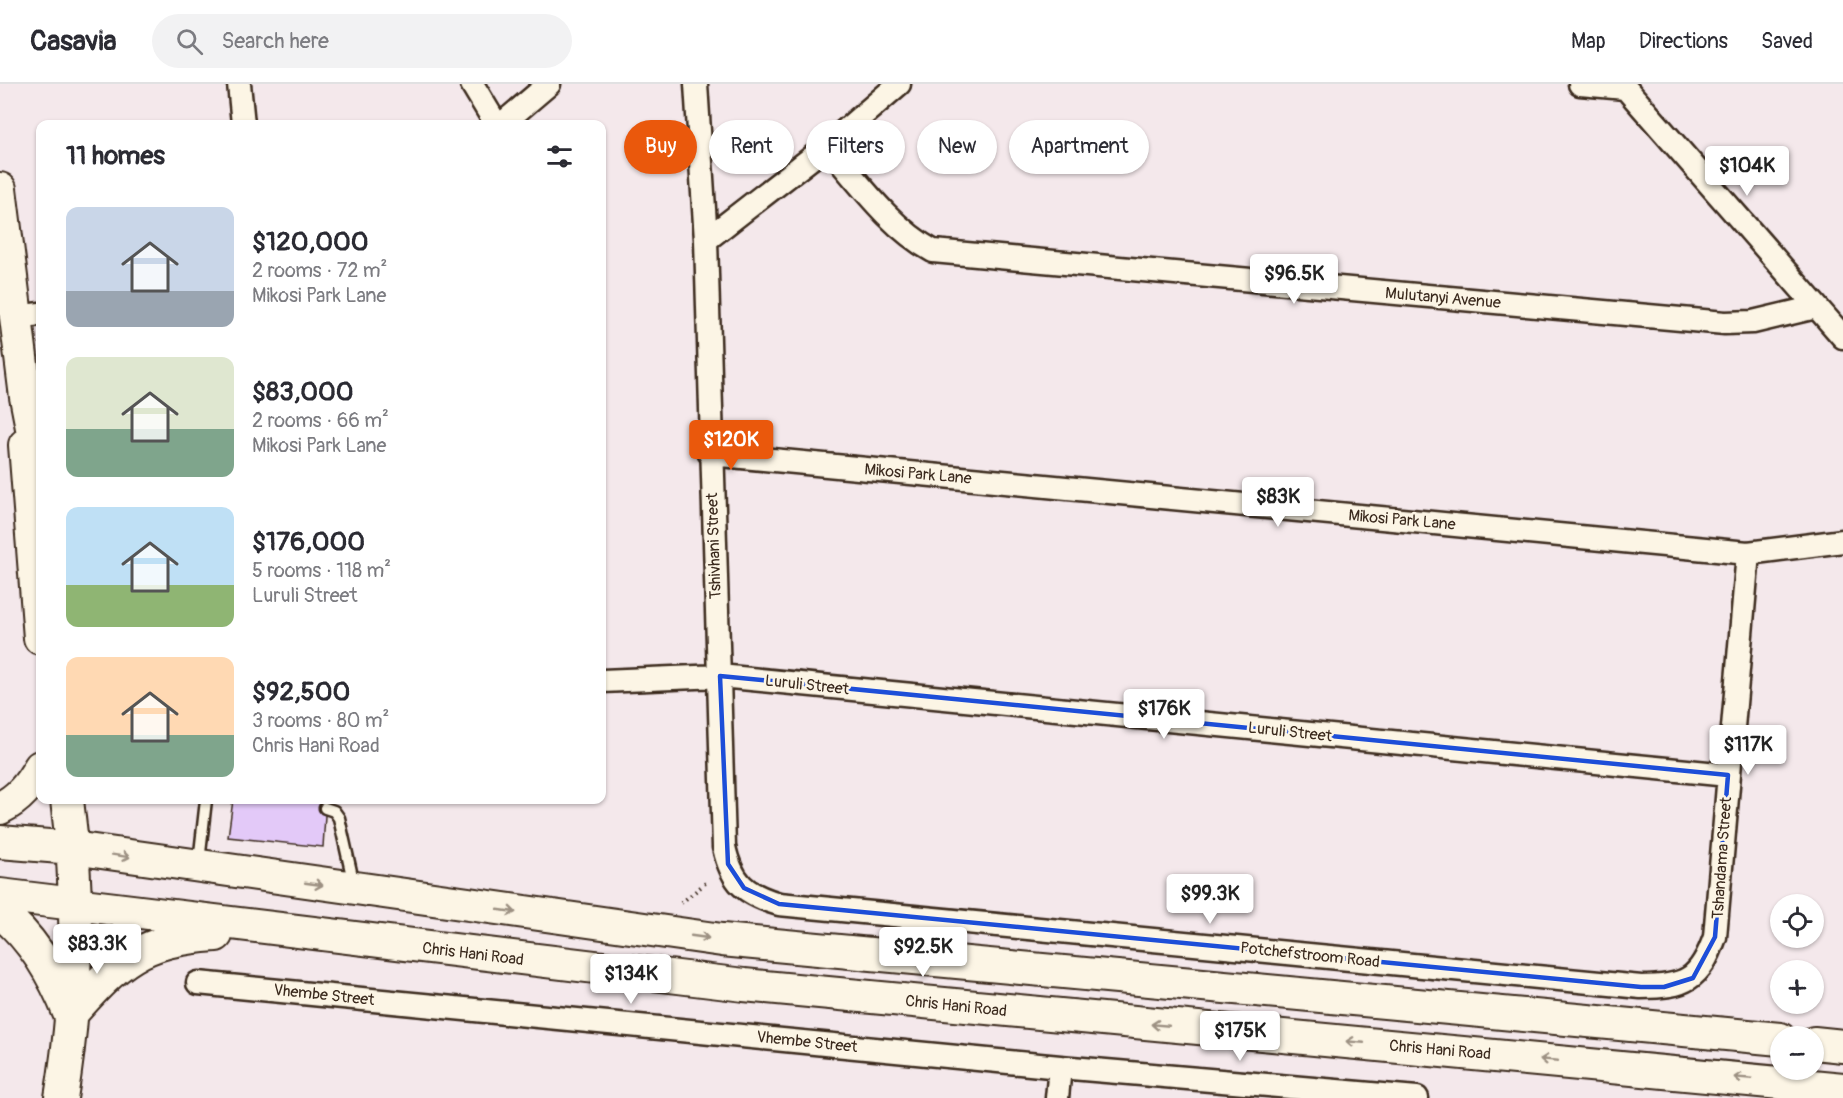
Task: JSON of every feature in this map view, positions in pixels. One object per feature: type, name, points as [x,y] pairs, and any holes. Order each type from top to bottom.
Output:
[{"type":"main road","points":[[0,189],[28,316],[24,427],[36,591]]},
{"type":"main road","points":[[26,397],[36,448]]},
{"type":"main road","points":[[0,808],[14,801],[26,789],[36,773]]},
{"type":"main road","points":[[61,1098],[70,1015],[76,906],[74,848],[68,804]]},
{"type":"main road","points":[[0,842],[74,848],[198,868],[734,942],[1770,1038]]},
{"type":"main road","name":"Chris Hani Road","points":[[0,895],[744,986],[1843,1089]]},
{"type":"main road","points":[[0,912],[10,920],[43,960],[58,986],[70,1015]]},
{"type":"main road","points":[[70,1015],[97,985],[125,960],[146,948],[200,936],[276,930]]},
{"type":"main road","points":[[1824,1044],[1843,1046]]},
{"type":"street","points":[[239,84],[243,120]]},
{"type":"street","points":[[472,84],[494,120]]},
{"type":"street","points":[[507,120],[549,84]]},
{"type":"street","name":"Tshivhani Street","points":[[696,84],[706,240],[710,454],[720,676],[724,848],[728,864]]},
{"type":"street","points":[[857,120],[899,84]]},
{"type":"street","points":[[1580,84],[1624,86],[1843,337]]},
{"type":"street","points":[[706,240],[806,162]]},
{"type":"street","name":"Mulutanyi Avenue","points":[[852,174],[890,218],[913,240],[933,251],[1725,323],[1753,322],[1816,306]]},
{"type":"street","name":"Mikosi Park Lane","points":[[710,454],[1748,553],[1843,541]]},
{"type":"street","name":"Tshandama Street","points":[[1693,978],[1710,953],[1716,937],[1748,553]]},
{"type":"street","name":"Luruli Street","points":[[606,681],[720,676],[1728,775]]},
{"type":"street","name":"Potchefstroom Road","points":[[728,864],[733,876],[744,888],[759,898],[779,904],[1641,987],[1664,987],[1693,978]]},
{"type":"street","name":"Vhembe Street","points":[[198,983],[1060,1067],[1417,1098]]},
{"type":"street","points":[[1057,1098],[1060,1067]]},
{"type":"lane","points":[[198,868],[206,804]]},
{"type":"lane","points":[[325,808],[334,811],[339,818],[355,890]]},
{"type":"path","points":[[648,930],[728,864]]},
{"type":"highlighted area","points":[[720,676],[1728,775],[1715,937],[1693,978],[1664,987],[1641,987],[779,904],[744,888],[728,864]]},
{"type":"building","points":[[232,804],[326,804],[323,847],[228,837]]}]
